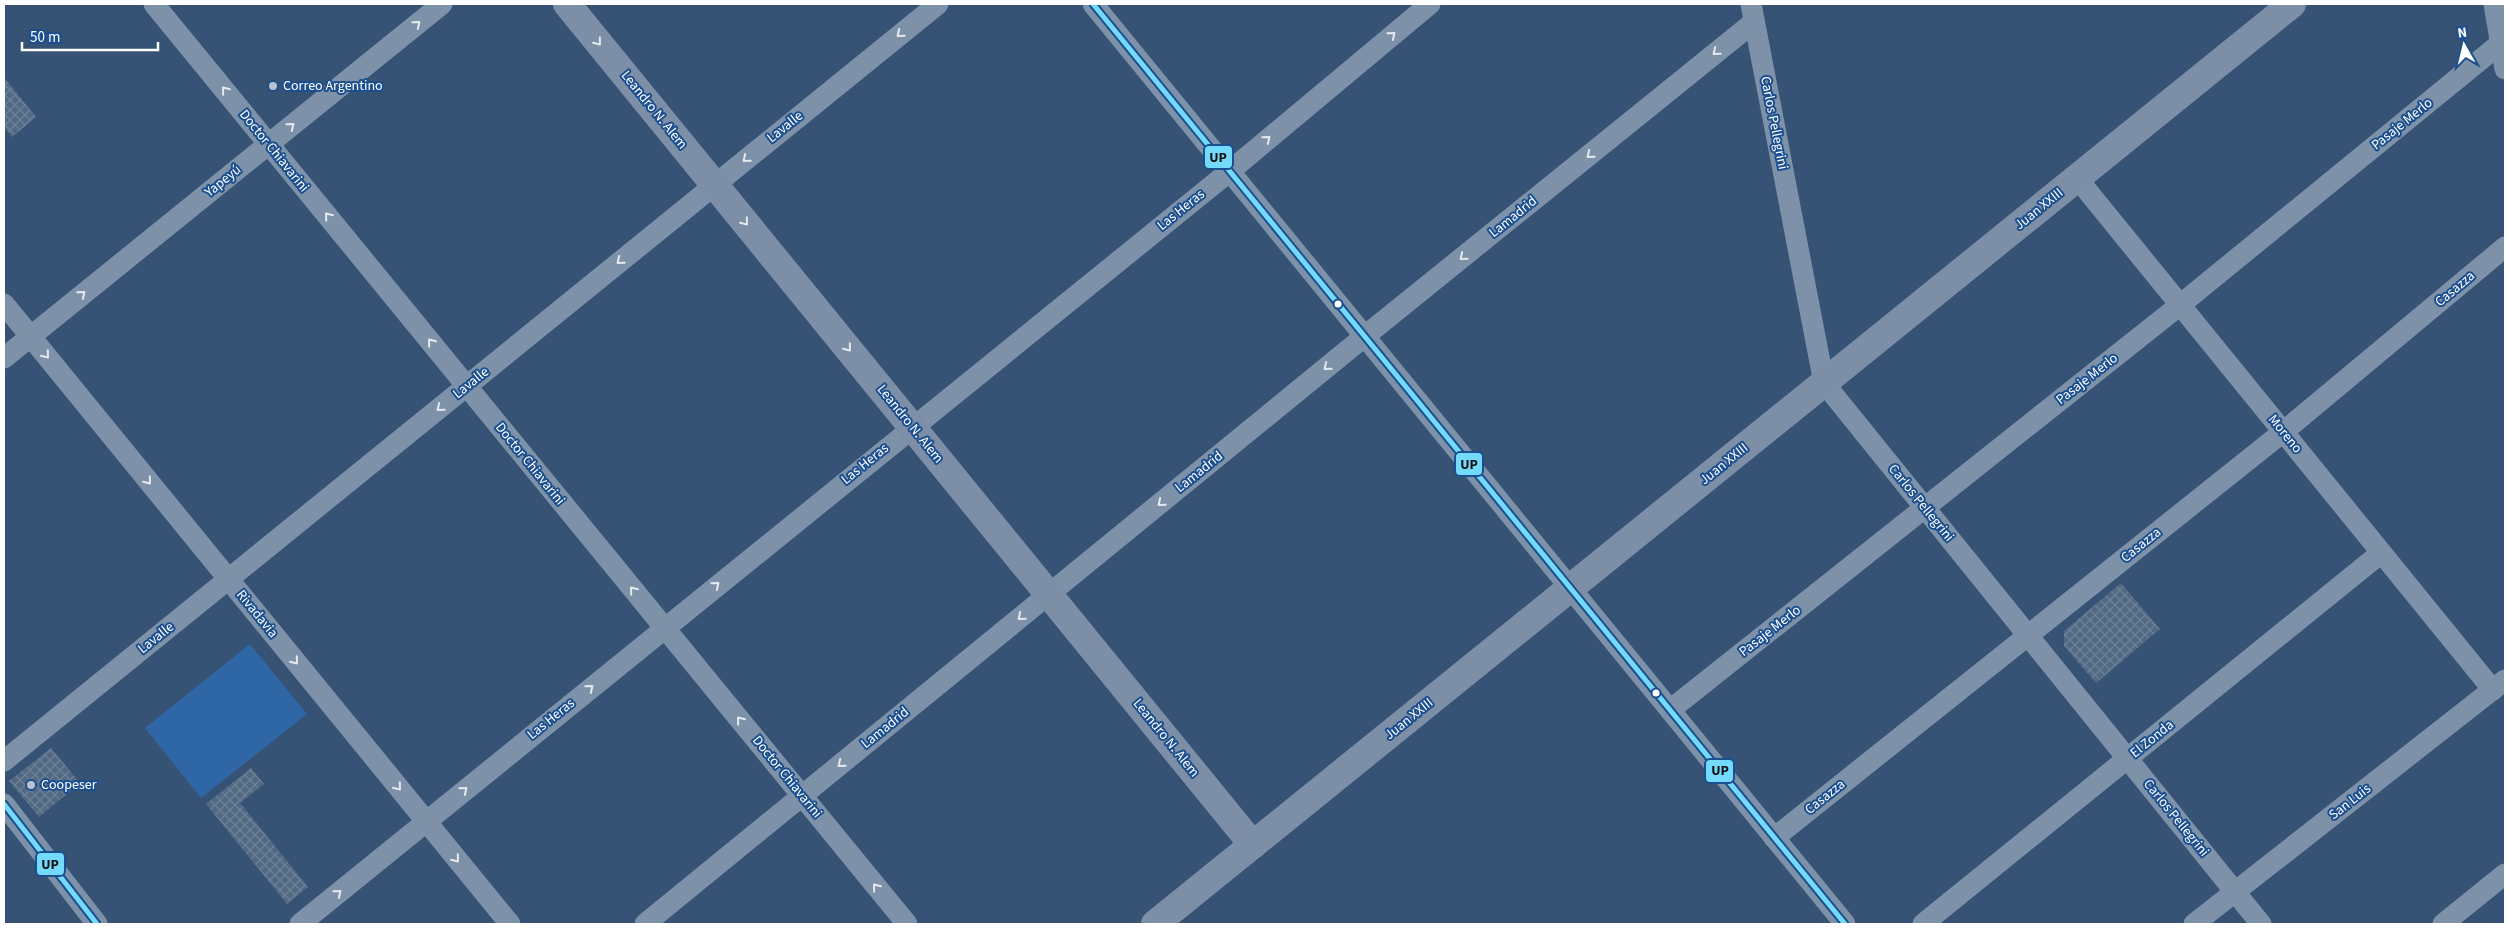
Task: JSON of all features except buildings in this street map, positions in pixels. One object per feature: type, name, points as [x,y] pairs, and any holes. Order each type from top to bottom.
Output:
[{"type":"main road","name":"Leandro N. Alem","points":[[567,4],[1253,845]]},
{"type":"main road","name":"Juan XXIII","points":[[1155,924],[2292,4]]},
{"type":"street","name":"Doctor Chiavarini","points":[[154,4],[907,924]]},
{"type":"street","name":"Yapeyú","points":[[4,358],[442,4]]},
{"type":"street","name":"Lavalle","points":[[4,761],[938,4]]},
{"type":"street","points":[[1094,4],[1572,587],[1845,924]]},
{"type":"street","name":"Las Heras","points":[[300,924],[912,426],[1230,171],[1430,4]]},
{"type":"street","points":[[2494,4],[2505,69]]},
{"type":"street","name":"Lamadrid","points":[[645,924],[1365,336],[1752,13]]},
{"type":"street","name":"Carlos Pellegrini","points":[[1752,13],[1824,383],[2261,924]]},
{"type":"street","name":"Pasaje Merlo","points":[[1670,710],[2180,305],[2501,43]]},
{"type":"street","name":"Moreno","points":[[2077,178],[2382,553],[2499,685]]},
{"type":"street","name":"Casazza","points":[[1774,838],[2283,432],[2505,248]]},
{"type":"street","name":"Rivadavia","points":[[4,304],[510,924]]},
{"type":"street","name":"El Zonda","points":[[1923,924],[2382,553]]},
{"type":"street","name":"San Luis","points":[[2194,924],[2499,685]]},
{"type":"street","points":[[4,804],[97,924]]},
{"type":"street","points":[[2443,924],[2505,874]]},
{"type":"shaded area","points":[[250,644],[307,714],[201,798],[145,728]]},
{"type":"transit line","name":"UP","points":[[1093,4],[1845,924]]},
{"type":"transit line","name":"UP","points":[[4,804],[97,924]]},
{"type":"place","name":"Correo Argentino","points":[[273,86]]},
{"type":"place","name":"Coopeser","points":[[31,785]]}]
